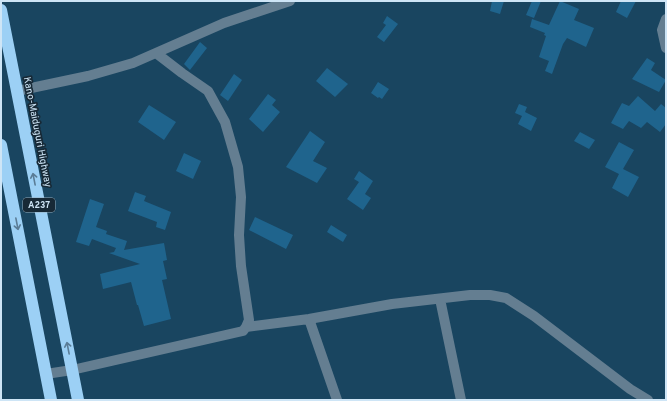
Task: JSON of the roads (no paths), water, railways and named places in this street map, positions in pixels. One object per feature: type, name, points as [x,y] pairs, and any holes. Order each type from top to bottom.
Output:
[{"type":"highway","name":"Kano-Maiduguri Highway","points":[[1,10],[78,400]]},
{"type":"highway","name":"A237","points":[[1,145],[51,400]]},
{"type":"street","points":[[17,90],[88,76],[133,63],[224,23],[290,1]]},
{"type":"street","points":[[666,19],[662,30],[666,48]]},
{"type":"street","points":[[46,374],[72,370],[243,331],[249,320],[240,266],[239,235],[241,197],[238,167],[225,122],[208,91],[156,53]]},
{"type":"street","points":[[246,327],[310,319],[392,304],[470,295],[490,295],[506,298],[534,316],[630,389],[648,400]]},
{"type":"street","points":[[440,299],[461,400]]},
{"type":"street","points":[[310,319],[336,400]]}]
